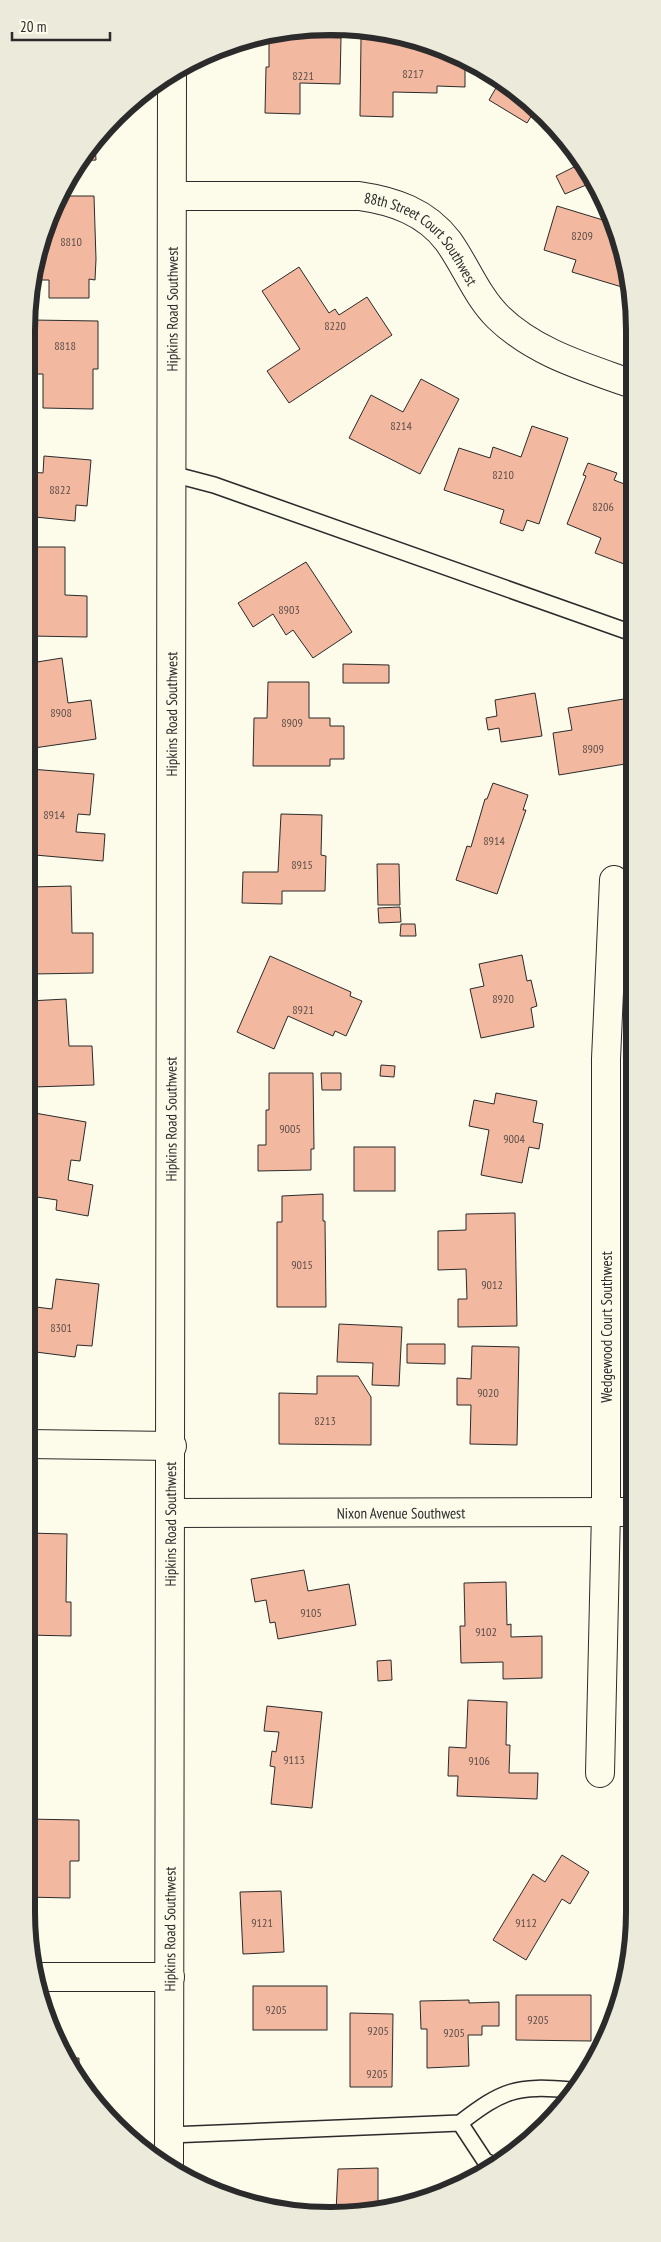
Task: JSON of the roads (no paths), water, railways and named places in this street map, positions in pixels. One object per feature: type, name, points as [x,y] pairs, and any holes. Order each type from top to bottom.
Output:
[{"type":"street","name":"Hipkins Road Southwest","points":[[170,2159],[172,81]]},
{"type":"street","name":"88th Street Court Southwest","points":[[172,196],[359,196],[388,200],[414,212],[436,228],[448,242],[478,293],[498,316],[522,337],[549,353],[626,382]]},
{"type":"street","name":"Wedgewood Court Southwest","points":[[600,1773],[618,1512],[606,1059],[614,880]]},
{"type":"street","points":[[35,1444],[172,1446]]},
{"type":"street","name":"Nixon Avenue Southwest","points":[[171,1512],[618,1512]]},
{"type":"street","points":[[43,1977],[170,1977]]},
{"type":"lane","points":[[172,474],[214,485],[626,631]]},
{"type":"lane","points":[[170,2135],[460,2123],[492,2099],[519,2089],[566,2090]]},
{"type":"lane","points":[[460,2123],[487,2162]]}]
